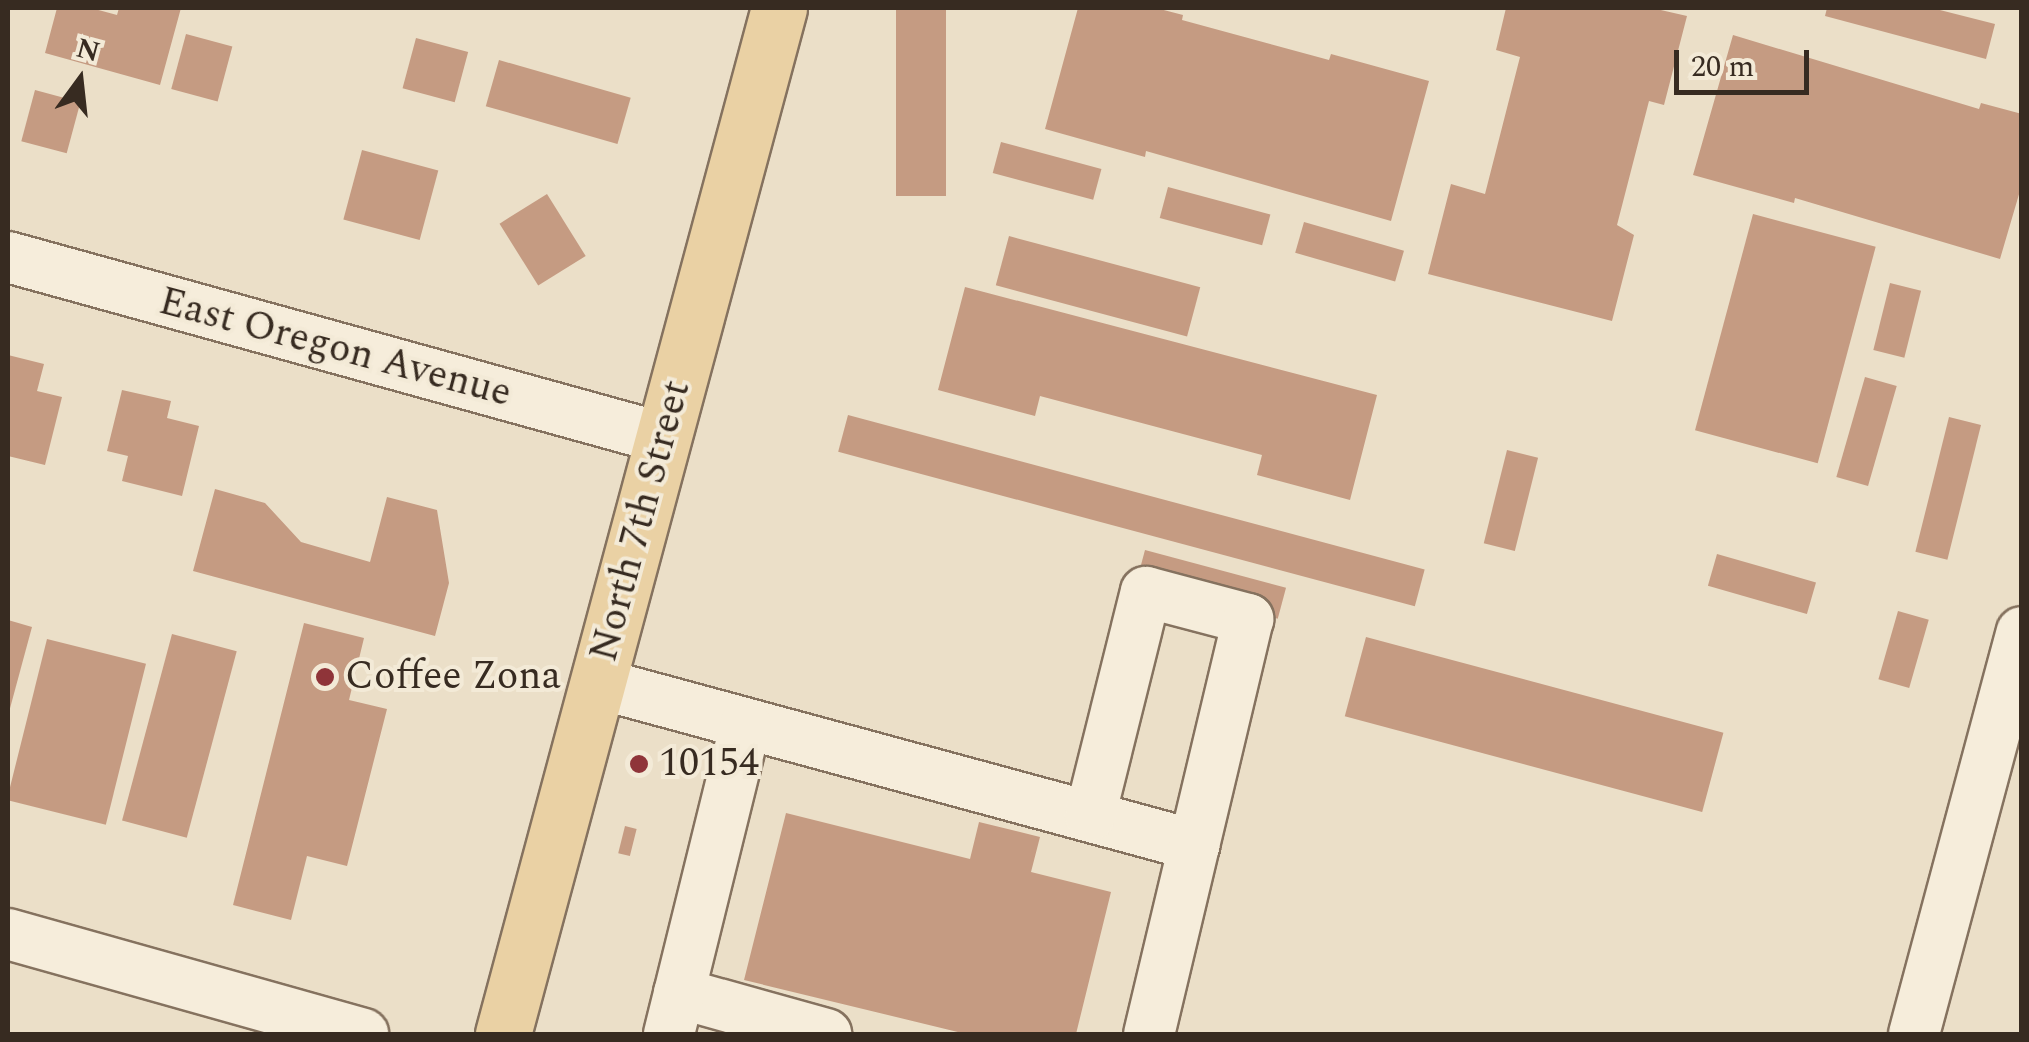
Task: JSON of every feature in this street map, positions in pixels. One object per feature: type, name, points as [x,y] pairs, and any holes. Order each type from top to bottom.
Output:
[{"type":"main road","name":"North 7th Street","points":[[503,1034],[779,8]]},
{"type":"street","name":"East Oregon Avenue","points":[[8,257],[662,438]]},
{"type":"street","points":[[1090,816],[1146,592],[1248,619],[1149,1034]]},
{"type":"street","points":[[1914,1034],[2022,632]]},
{"type":"street","points":[[597,683],[1194,845]]},
{"type":"street","points":[[746,724],[674,1014],[826,1034]]},
{"type":"street","points":[[8,934],[187,986],[288,1025],[363,1034]]},
{"type":"building","points":[[57,8],[91,8],[117,15],[119,8],[181,8],[160,85],[45,53]]},
{"type":"building","points":[[896,8],[946,8],[946,196],[896,196]]},
{"type":"building","points":[[1078,8],[1156,8],[1183,15],[1182,20],[1329,60],[1331,54],[1429,81],[1391,221],[1146,151],[1145,157],[1045,129]]},
{"type":"building","points":[[1506,8],[1652,8],[1687,16],[1664,105],[1649,101],[1617,225],[1634,235],[1612,321],[1428,274],[1451,184],[1485,194],[1520,57],[1496,50]]},
{"type":"building","points":[[1827,8],[1932,8],[1995,24],[1986,59],[1825,16]]},
{"type":"building","points":[[186,34],[232,46],[218,101],[171,89]]},
{"type":"building","points":[[1733,35],[1979,109],[1981,103],[2022,114],[2022,184],[2000,259],[1795,198],[1794,203],[1693,175]]},
{"type":"building","points":[[416,38],[468,52],[455,102],[403,88]]},
{"type":"building","points":[[499,60],[631,98],[617,144],[486,106]]},
{"type":"building","points":[[35,90],[80,102],[67,153],[21,141]]},
{"type":"building","points":[[1001,142],[1101,169],[1093,200],[993,173]]},
{"type":"building","points":[[362,150],[438,170],[420,240],[343,220]]},
{"type":"building","points":[[1168,187],[1270,214],[1262,245],[1160,218]]},
{"type":"building","points":[[547,194],[586,256],[538,286],[500,224]]},
{"type":"building","points":[[1753,214],[1876,247],[1818,463],[1695,430]]},
{"type":"building","points":[[1304,222],[1404,251],[1395,281],[1295,253]]},
{"type":"building","points":[[1009,236],[1200,287],[1187,337],[996,285]]},
{"type":"building","points":[[1890,283],[1921,291],[1904,358],[1873,350]]},
{"type":"building","points":[[965,287],[1377,395],[1350,500],[1257,475],[1262,455],[1040,396],[1035,416],[938,390]]},
{"type":"building","points":[[8,355],[44,364],[37,391],[62,397],[45,465],[8,456]]},
{"type":"building","points":[[1865,377],[1897,386],[1868,486],[1836,477]]},
{"type":"building","points":[[122,390],[171,401],[167,418],[199,426],[182,496],[122,481],[128,456],[107,451]]},
{"type":"building","points":[[848,415],[1425,570],[1415,606],[838,452]]},
{"type":"building","points":[[1949,417],[1981,425],[1947,560],[1915,552]]},
{"type":"building","points":[[1507,450],[1538,458],[1515,551],[1484,543]]},
{"type":"building","points":[[215,489],[265,503],[301,542],[370,562],[387,497],[437,510],[449,583],[435,636],[193,571]]},
{"type":"building","points":[[1145,550],[1286,588],[1278,619],[1137,581]]},
{"type":"building","points":[[1717,554],[1816,582],[1807,614],[1708,586]]},
{"type":"building","points":[[1898,611],[1929,620],[1909,688],[1878,679]]},
{"type":"building","points":[[8,620],[32,627],[9,712],[8,712]]},
{"type":"building","points":[[304,623],[364,638],[349,700],[387,709],[347,866],[307,856],[291,920],[233,905]]},
{"type":"building","points":[[172,634],[237,651],[187,838],[122,820]]},
{"type":"building","points":[[1366,637],[1723,733],[1702,812],[1345,716]]},
{"type":"building","points":[[47,639],[146,664],[106,825],[8,800]]},
{"type":"building","points":[[786,813],[970,859],[979,822],[1040,837],[1031,872],[1111,892],[1076,1034],[966,1034],[744,980]]},
{"type":"building","points":[[625,826],[637,829],[630,856],[618,853]]},
{"type":"place","name":"Coffee Zona","points":[[325,677]]},
{"type":"place","name":"10154","points":[[639,764]]}]
